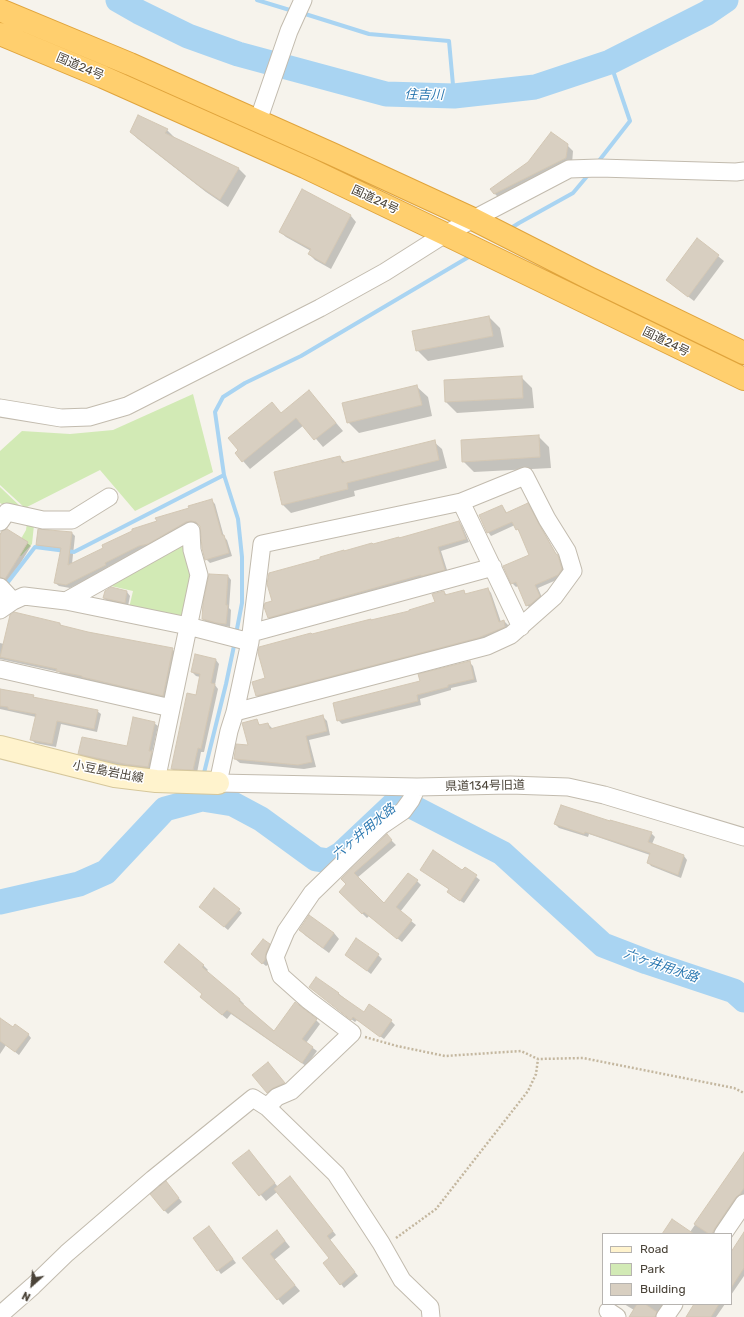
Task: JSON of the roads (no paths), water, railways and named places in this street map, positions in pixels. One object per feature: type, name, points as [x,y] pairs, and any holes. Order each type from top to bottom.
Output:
[{"type":"highway","name":"国道24号","points":[[0,10],[130,64],[482,224],[744,353]]},
{"type":"highway","name":"国道24号","points":[[0,34],[103,77],[298,164],[744,380]]},
{"type":"main road","name":"小豆島岩出線","points":[[0,747],[115,776],[156,781],[218,783]]},
{"type":"street","points":[[258,121],[289,30],[303,0]]},
{"type":"street","points":[[0,408],[61,418],[89,417],[127,406],[320,308],[385,272],[445,234],[482,224],[569,169],[599,168],[744,171]]},
{"type":"street","points":[[218,783],[229,731],[235,712],[242,638],[262,544],[461,502],[526,476],[547,519],[567,552],[573,571],[554,597],[511,635],[487,646],[235,712]]},
{"type":"street","points":[[2,514],[43,520],[72,520],[109,497]]},
{"type":"street","points":[[461,502],[521,626]]},
{"type":"street","points":[[66,601],[191,531],[192,550],[199,575],[156,781]]},
{"type":"street","points":[[5,598],[24,596],[66,601],[242,638],[493,567]]},
{"type":"street","points":[[0,668],[171,708]]},
{"type":"street","name":"県道134号旧道","points":[[218,783],[411,799],[510,785],[568,787],[604,795],[744,838]]},
{"type":"street","points":[[267,1107],[277,1097],[291,1091],[352,1033],[308,1000],[280,976],[275,956],[286,930],[312,893],[411,799]]},
{"type":"street","points":[[0,1315],[33,1286],[67,1252],[153,1179],[253,1098],[267,1107],[336,1174],[383,1247],[402,1280],[430,1308],[431,1317]]},
{"type":"street","points":[[724,1233],[744,1203]]},
{"type":"street","points":[[665,1317],[673,1305]]},
{"type":"waterway","name":"住吉川","points":[[118,0],[188,36],[238,54],[386,94],[454,96],[535,87],[610,62],[707,13],[726,0]]},
{"type":"waterway","points":[[257,0],[293,11]]},
{"type":"waterway","points":[[302,13],[369,34],[449,41],[454,96]]},
{"type":"waterway","points":[[598,162],[630,121],[610,62]]},
{"type":"waterway","points":[[508,230],[573,193],[589,174]]},
{"type":"waterway","points":[[236,634],[242,603],[242,557],[238,519],[224,475],[215,412],[223,397],[245,383],[301,356],[472,255]]},
{"type":"waterway","points":[[5,586],[35,547],[74,552],[224,475]]},
{"type":"waterway","points":[[203,777],[235,641]]},
{"type":"waterway","points":[[198,801],[201,789]]},
{"type":"waterway","name":"六ヶ井用水路","points":[[0,902],[79,884],[106,872],[165,809],[202,799],[233,804],[261,819],[316,859],[329,861],[341,854],[394,804],[403,802],[502,853],[603,945],[647,962],[734,991],[744,1000]]}]
